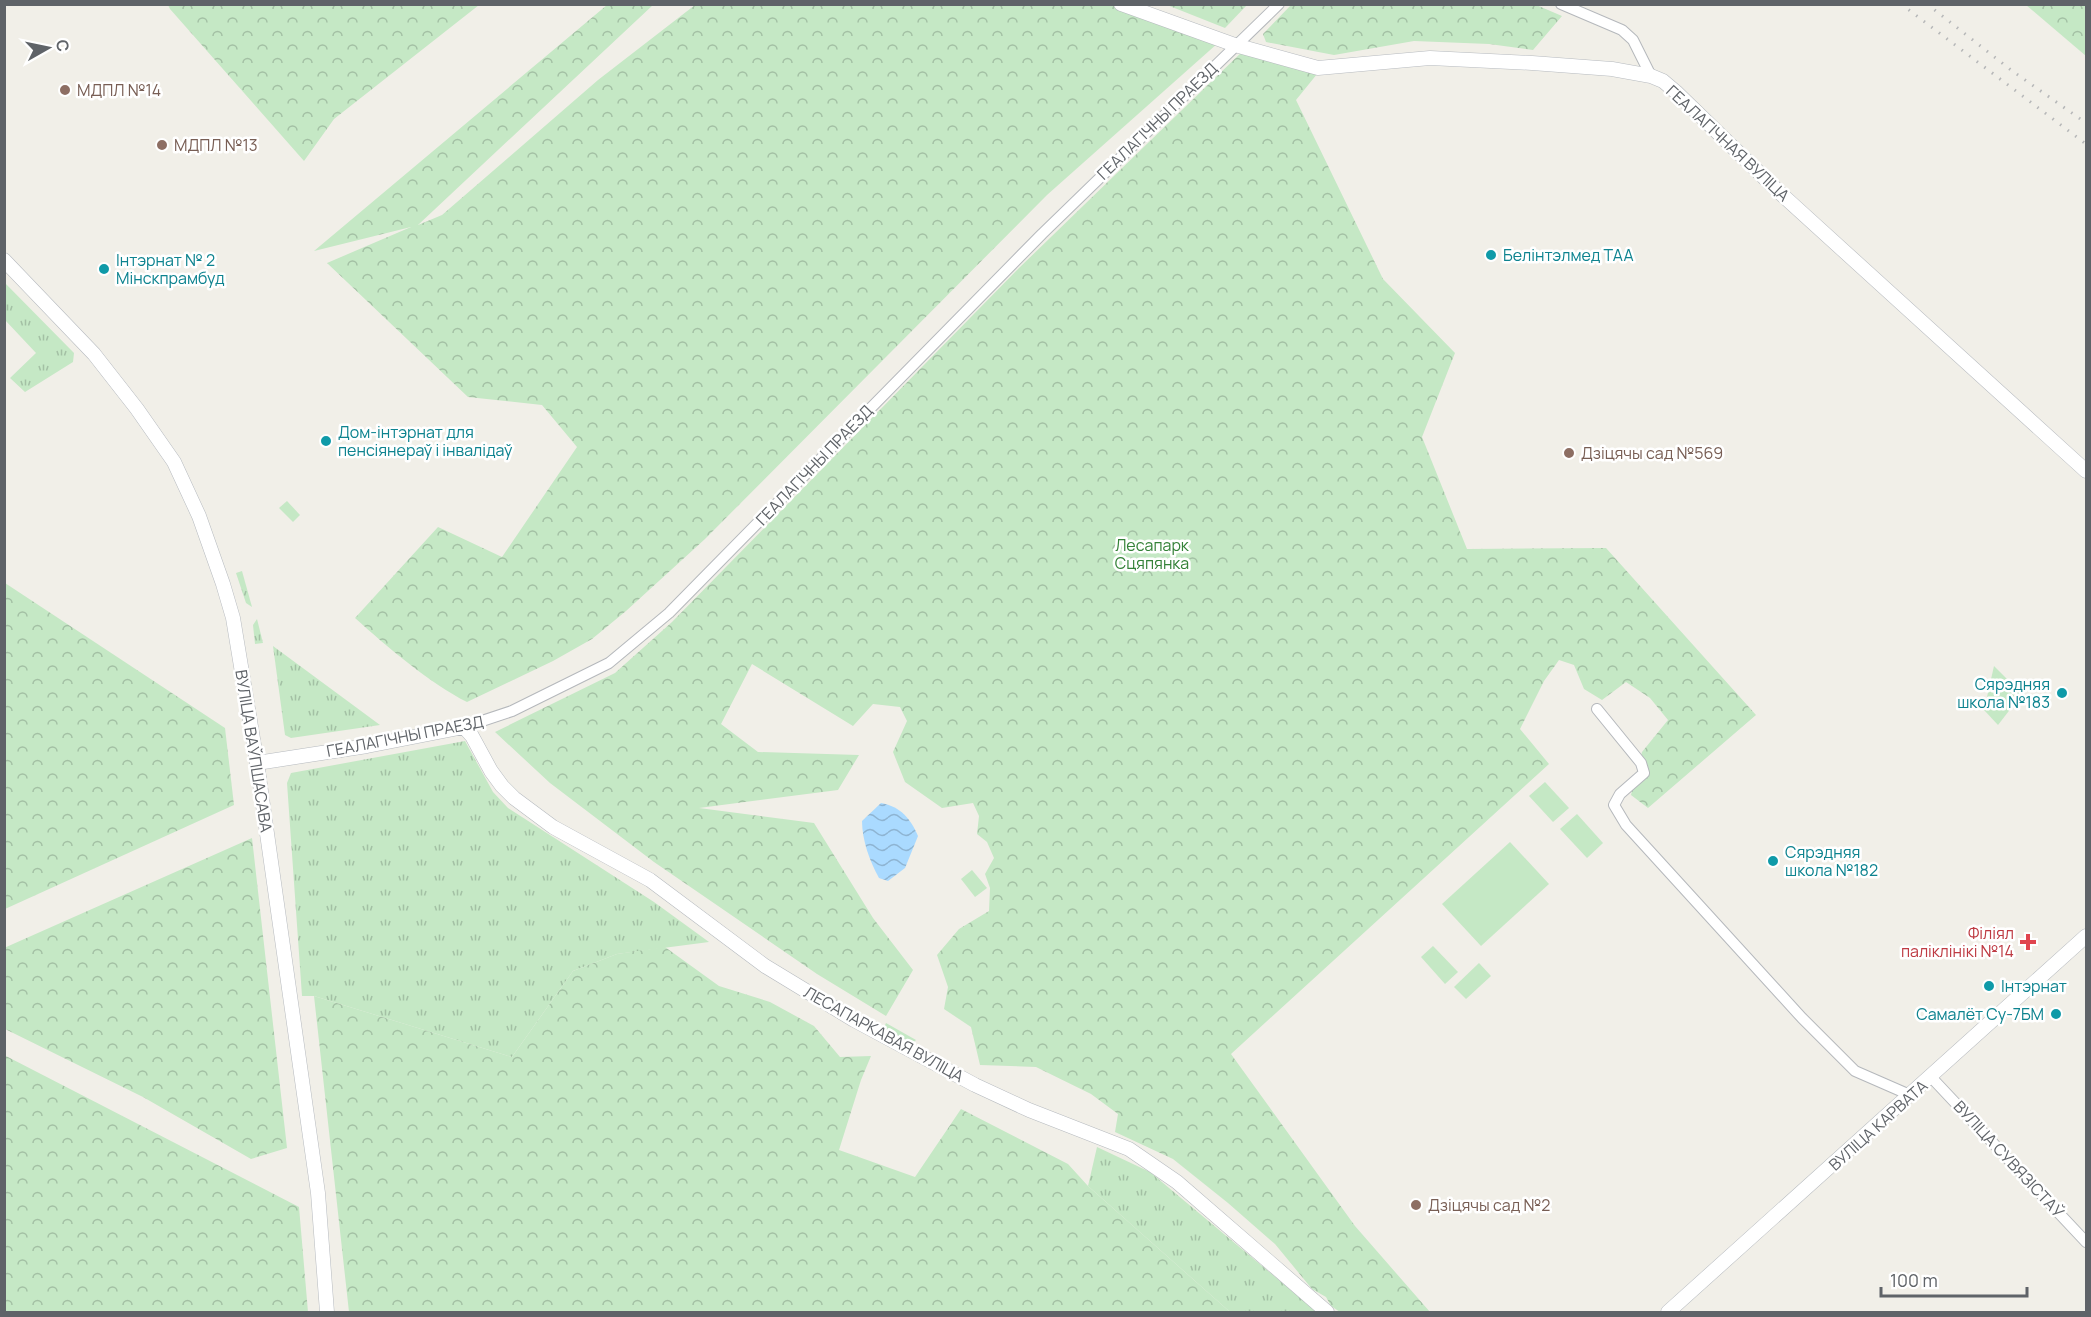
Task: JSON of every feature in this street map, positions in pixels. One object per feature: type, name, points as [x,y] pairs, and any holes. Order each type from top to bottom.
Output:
[{"type":"street","name":"ГЕАЛАГІЧНАЯ ВУЛІЦА","points":[[1121,4],[1235,45],[1318,68],[1430,58],[1597,68],[1651,76],[1663,81],[1779,192],[2086,471]]},
{"type":"street","name":"ГЕАЛАГІЧНЫ ПРАЕЗД","points":[[257,763],[367,746],[464,727],[512,711],[609,663],[669,613],[1042,234],[1279,4]]},
{"type":"street","points":[[1561,4],[1622,30],[1632,40],[1651,76]]},
{"type":"street","name":"ВУЛІЦА ВАЎПШАСАВА","points":[[4,260],[94,354],[137,409],[174,462],[199,516],[232,618],[257,763],[318,1193],[327,1312]]},
{"type":"street","points":[[1597,709],[1641,763],[1644,773],[1620,794],[1614,805],[1626,825],[1802,1018],[1855,1071],[1910,1095]]},
{"type":"street","name":"ЛЕСАПАРКАВАЯ ВУЛІЦА","points":[[464,727],[472,735],[491,771],[502,786],[514,798],[553,827],[650,880],[765,966],[854,1020],[975,1085],[1029,1110],[1129,1149],[1177,1182],[1327,1312]]},
{"type":"street","name":"ВУЛІЦА КАРВАТА","points":[[1668,1312],[2086,936]]},
{"type":"street","name":"ВУЛІЦА СУВЯЗІСТАЎ","points":[[1930,1077],[2086,1242]]},
{"type":"green space","points":[[1534,4],[1562,16],[1533,50],[1489,44],[1414,41],[1334,55],[1266,42],[1263,34],[1291,5]]},
{"type":"green space","points":[[168,5],[479,5],[334,119],[304,161]]},
{"type":"green space","points":[[607,5],[653,5],[418,225],[442,215],[598,80],[695,5],[1114,5],[1218,43],[1047,195],[705,539],[626,611],[592,639],[553,661],[467,702],[424,675],[355,618],[438,527],[502,557],[577,447],[542,405],[468,397],[327,263],[411,227],[314,251]]},
{"type":"green space","points":[[1167,5],[1247,5],[1225,28]]},
{"type":"green space","points":[[2026,5],[2086,5],[2086,56]]},
{"type":"green space","name":"Лесапарк Сцяпянка","points":[[1247,47],[1326,63],[1296,100],[1383,279],[1455,353],[1422,437],[1467,549],[1606,548],[1756,715],[1648,808],[1631,795],[1642,752],[1668,720],[1650,698],[1626,682],[1602,700],[1584,689],[1574,665],[1559,660],[1544,681],[1520,729],[1549,764],[1231,1054],[1355,1226],[1430,1312],[1340,1312],[1331,1306],[1326,1297],[1312,1289],[1275,1244],[1173,1159],[1115,1132],[1118,1114],[1091,1094],[1036,1067],[980,1065],[971,1027],[944,1009],[948,987],[937,955],[959,929],[989,911],[990,888],[985,874],[994,858],[987,842],[977,834],[979,816],[973,803],[942,808],[905,782],[893,752],[907,721],[900,707],[873,704],[853,726],[752,664],[721,724],[758,752],[859,755],[838,790],[699,808],[814,823],[873,918],[913,970],[886,1016],[817,974],[654,862],[550,783],[495,732],[615,673],[672,622],[1019,268]]},
{"type":"green space","points":[[4,282],[74,353],[73,362],[25,392],[10,378],[36,353],[5,320]]},
{"type":"green space","points":[[287,501],[300,515],[293,522],[279,508]]},
{"type":"green space","points":[[242,571],[252,607],[246,603],[236,573]]},
{"type":"green space","points":[[5,583],[225,728],[234,805],[5,909]]},
{"type":"green space","points":[[257,619],[263,643],[255,644],[253,625]]},
{"type":"green space","points":[[273,646],[380,725],[291,738],[285,735]]},
{"type":"green space","points":[[1994,666],[2022,694],[1998,725],[1984,710]]},
{"type":"green space","points":[[465,741],[493,792],[508,808],[654,902],[709,942],[617,954],[573,971],[512,1057],[314,996],[302,996],[287,783],[291,773]]},
{"type":"green space","points":[[1545,782],[1569,808],[1553,822],[1529,796]]},
{"type":"green space","points":[[1577,814],[1603,843],[1587,858],[1560,829]]},
{"type":"green space","points":[[252,838],[287,1148],[251,1159],[143,1097],[5,1029],[4,948]]},
{"type":"green space","points":[[1510,842],[1549,884],[1481,946],[1442,904]]},
{"type":"green space","points":[[972,870],[987,888],[975,897],[961,879]]},
{"type":"green space","points":[[1433,946],[1458,972],[1445,984],[1421,957]]},
{"type":"green space","points":[[665,947],[719,986],[770,1002],[814,1026],[840,1057],[871,1056],[839,1150],[915,1177],[961,1109],[1068,1164],[1088,1186],[1230,1312],[349,1312],[314,996],[512,1057],[573,971],[617,954]]},
{"type":"green space","points":[[1479,963],[1491,976],[1466,999],[1454,987]]},
{"type":"green space","points":[[886,1023],[916,1040],[912,1044],[883,1030]]},
{"type":"green space","points":[[4,1055],[299,1207],[308,1312],[5,1312]]},
{"type":"green space","points":[[1097,1147],[1150,1172],[1317,1312],[1230,1312],[1088,1186]]},
{"type":"water","points":[[881,803],[894,807],[904,814],[918,836],[905,868],[888,881],[879,878],[876,872],[867,851],[862,828],[862,821]]},
{"type":"railway","points":[[1901,4],[2086,144]]},
{"type":"railway","points":[[1927,4],[2011,70],[2086,123]]},
{"type":"place","name":"МДПЛ №14","points":[[65,90]]},
{"type":"place","name":"МДПЛ №13","points":[[162,145]]},
{"type":"place","name":"Белінтэлмед ТАА","points":[[1491,255]]},
{"type":"place","name":"Інтэрнат № 2 Мінскпрамбуд","points":[[104,269]]},
{"type":"place","name":"Дом-інтэрнат для пенсіянераў і інвалідаў","points":[[326,441]]},
{"type":"place","name":"Дзіцячы сад №569","points":[[1569,453]]},
{"type":"place","name":"Сярэдняя школа №183","points":[[2062,693]]},
{"type":"place","name":"Сярэдняя школа №182","points":[[1773,861]]},
{"type":"place","name":"Філіял паліклінікі №14","points":[[2028,942]]},
{"type":"place","name":"Інтэрнат","points":[[1989,986]]},
{"type":"place","name":"Самалёт Су-7БМ","points":[[2056,1014]]},
{"type":"place","name":"Дзіцячы сад №2","points":[[1416,1205]]}]
